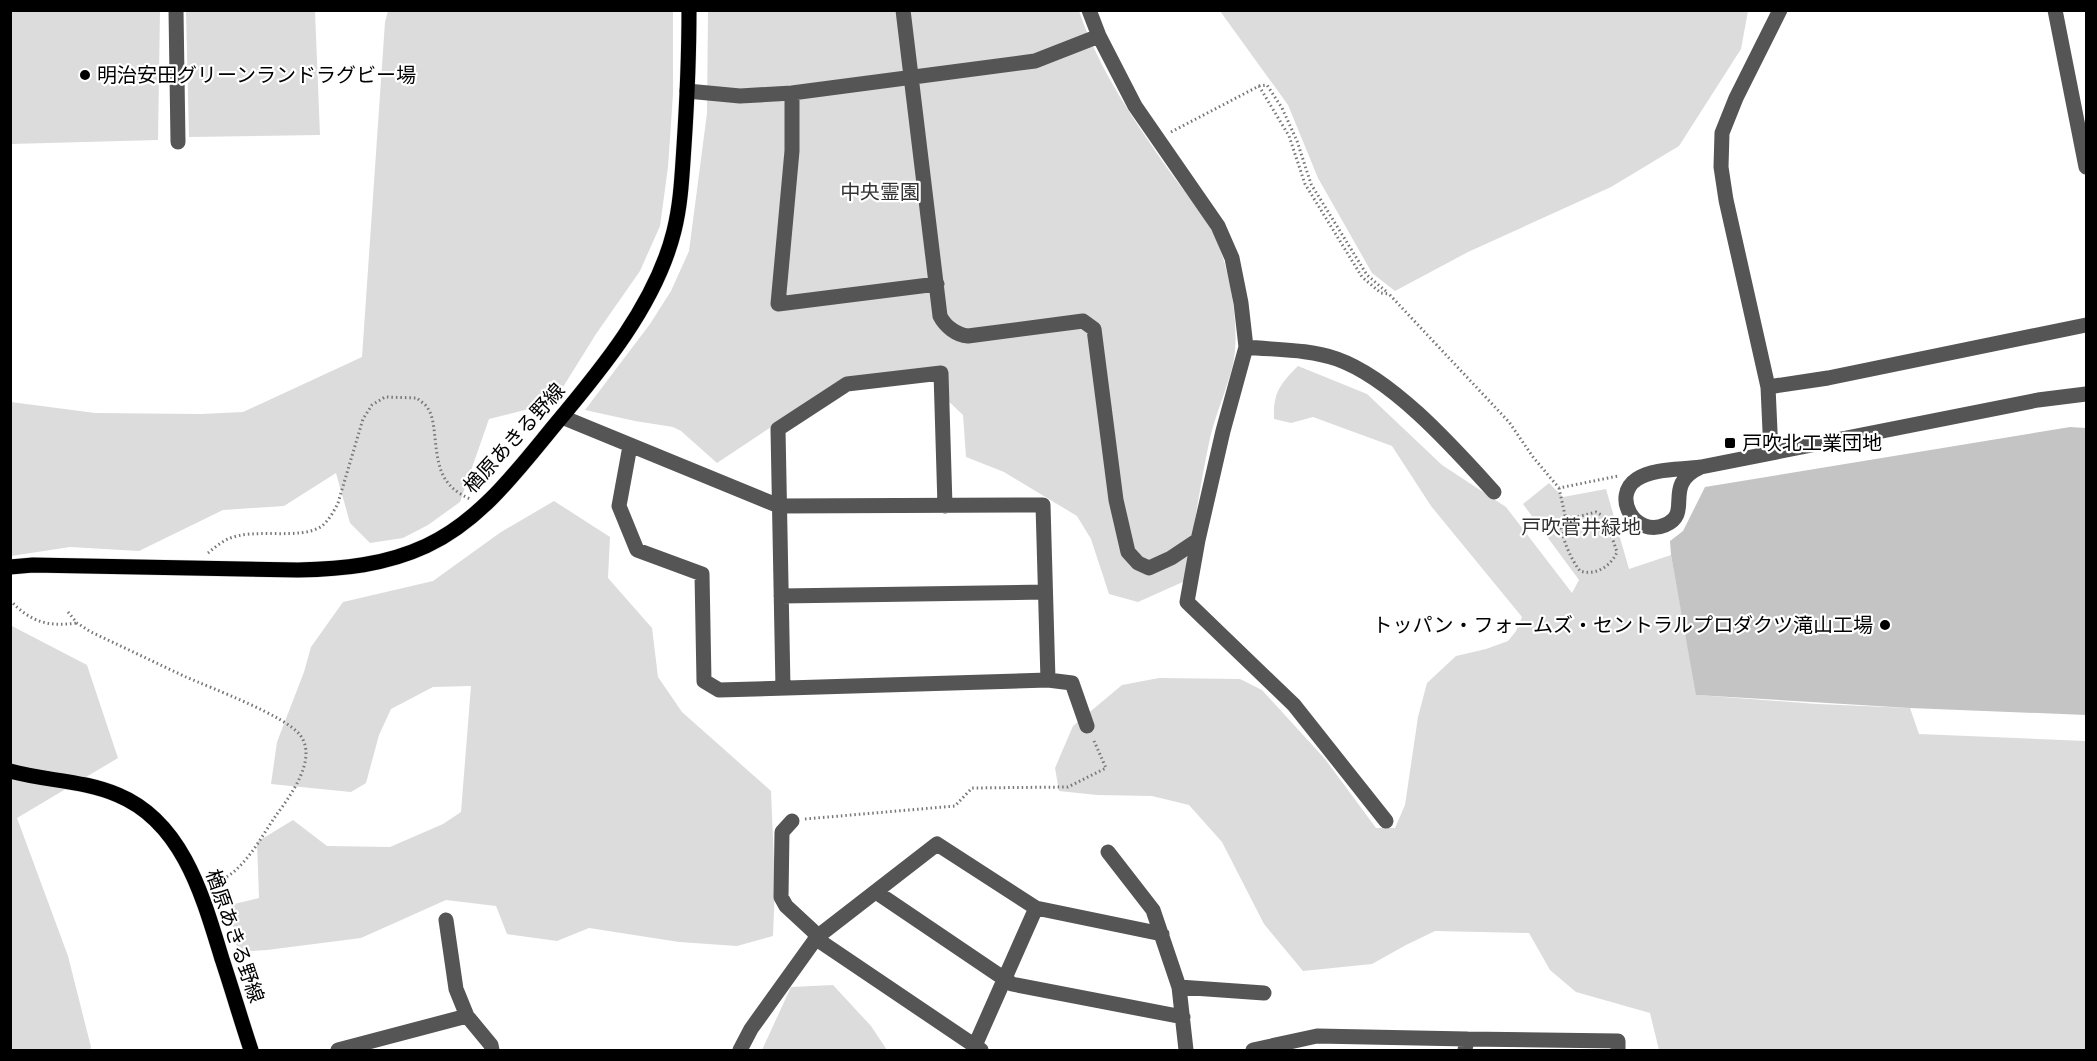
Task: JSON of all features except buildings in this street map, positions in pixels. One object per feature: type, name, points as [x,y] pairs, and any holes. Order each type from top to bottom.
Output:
[{"type":"main road","name":"楢原あきる野線","points":[[10,567],[33,565],[310,570],[369,565],[427,546],[486,504],[509,481],[591,383],[647,299],[665,262],[674,232],[680,198],[687,92],[689,10]]},
{"type":"main road","name":"楢原あきる野線","points":[[10,771],[88,785],[118,795],[138,806],[170,836],[185,857],[199,887],[251,1050]]},
{"type":"street","points":[[176,10],[178,142]]},
{"type":"street","points":[[903,10],[942,320],[949,328],[962,335],[1083,321],[1094,329],[1116,500],[1128,552],[1138,563],[1149,568],[1171,558],[1198,540]]},
{"type":"street","points":[[1089,10],[1099,36],[1135,106],[1218,226],[1232,258],[1241,303],[1246,347],[1223,431],[1198,540],[1187,602],[1294,705],[1386,821]]},
{"type":"street","points":[[1771,453],[1768,387],[1721,167],[1722,133],[1736,98],[1780,10]]},
{"type":"street","points":[[2055,10],[2086,167]]},
{"type":"street","points":[[687,92],[740,96],[792,93],[1035,61],[1099,36]]},
{"type":"street","points":[[792,93],[792,151],[778,304],[937,284]]},
{"type":"street","points":[[1768,387],[1828,378],[2086,325]]},
{"type":"street","points":[[1246,347],[1306,353],[1336,359],[1364,372],[1393,392],[1457,452],[1494,492]]},
{"type":"street","points":[[783,688],[778,429],[847,384],[941,373],[945,506]]},
{"type":"street","points":[[1701,467],[1685,476],[1681,483],[1678,492],[1677,515],[1671,522],[1663,526],[1647,527],[1632,518],[1626,499],[1631,485],[1636,480],[1654,473],[1701,467],[2038,400],[2086,394]]},
{"type":"street","points":[[562,417],[779,506],[1043,505],[1047,680]]},
{"type":"street","points":[[630,446],[619,506],[637,549],[702,574],[704,681],[719,690],[1047,680],[1072,683],[1087,726]]},
{"type":"street","points":[[781,596],[1045,592]]},
{"type":"street","points":[[792,820],[782,832],[781,897],[786,906],[817,937],[976,1049],[1036,908]]},
{"type":"street","points":[[740,1050],[751,1029],[817,937],[937,844],[1036,908],[1162,934]]},
{"type":"street","points":[[1108,852],[1153,910],[1179,987],[1189,1050]]},
{"type":"street","points":[[876,892],[1012,984],[1183,1017]]},
{"type":"street","points":[[446,920],[456,989],[467,1016],[492,1050]]},
{"type":"street","points":[[1179,987],[1264,993]]},
{"type":"street","points":[[338,1050],[467,1016]]},
{"type":"street","points":[[1253,1050],[1317,1036],[1466,1045],[1618,1041],[1618,1050]]},
{"type":"path","points":[[1158,140],[1259,86],[1267,85],[1282,108],[1297,141],[1311,184],[1367,275],[1389,294],[1509,422],[1533,457],[1559,488],[1566,520]]},
{"type":"path","points":[[1259,86],[1289,136],[1305,184],[1362,277],[1381,293],[1389,294]]},
{"type":"path","points":[[194,568],[209,552],[227,539],[244,534],[309,532],[322,526],[338,502],[363,419],[372,405],[385,397],[417,398],[428,408],[432,418],[442,476],[460,494],[486,504]]},
{"type":"path","points":[[1559,488],[1617,476]]},
{"type":"path","points":[[1596,512],[1605,517],[1617,552],[1612,562],[1597,571],[1580,571],[1562,534],[1561,526],[1566,520],[1596,512]]},
{"type":"path","points":[[10,600],[36,621],[63,625],[77,623]]},
{"type":"path","points":[[68,612],[77,623],[91,632],[258,709],[288,725],[301,736],[306,753],[303,771],[291,794],[234,873],[223,880],[199,887]]},
{"type":"path","points":[[792,820],[955,806],[972,788],[1068,787],[1106,768],[1087,726]]},
{"type":"green space","name":"明治安田グリーンランドラグビー場","points":[[10,11],[160,11],[158,140],[11,144]]},
{"type":"green space","points":[[186,11],[315,11],[320,135],[189,137]]},
{"type":"green space","points":[[388,11],[673,11],[673,94],[668,167],[660,226],[640,271],[596,334],[553,403],[489,419],[460,502],[428,525],[403,538],[370,543],[350,523],[336,473],[284,506],[223,510],[139,551],[70,547],[11,556],[11,402],[95,413],[243,412],[362,357],[385,22]]},
{"type":"green space","name":"中央霊園","points":[[708,11],[1079,11],[1097,54],[1132,116],[1210,227],[1223,257],[1232,294],[1235,332],[1233,364],[1210,438],[1185,581],[1138,602],[1109,594],[1091,539],[1077,516],[1004,472],[966,457],[963,415],[944,397],[945,370],[845,378],[717,463],[681,431],[673,427],[585,410],[650,324],[671,291],[689,251],[707,113]]},
{"type":"green space","points":[[1220,11],[1748,11],[1741,49],[1679,146],[1611,187],[1468,252],[1395,291],[1372,273],[1318,178],[1288,105]]},
{"type":"green space","name":"戸吹菅井緑地","points":[[1298,366],[1367,394],[1442,465],[1506,507],[1572,593],[1579,580],[1523,504],[1549,483],[1563,497],[1606,489],[1629,569],[1671,555],[1697,695],[1910,708],[1919,734],[2086,741],[2086,1050],[1659,1050],[1650,1013],[1576,992],[1550,970],[1529,933],[1435,931],[1372,964],[1303,971],[1264,924],[1222,842],[1189,805],[1152,796],[1097,795],[1059,791],[1055,768],[1073,726],[1122,685],[1159,678],[1240,679],[1262,690],[1325,759],[1376,828],[1395,828],[1405,805],[1418,717],[1427,683],[1456,656],[1508,641],[1516,631],[1522,617],[1431,506],[1392,446],[1313,417],[1291,423],[1274,419],[1276,396],[1279,389]]},
{"type":"green space","points":[[554,501],[610,537],[608,578],[652,628],[658,677],[682,712],[771,791],[775,886],[773,936],[737,946],[679,942],[589,928],[557,941],[507,934],[496,906],[446,900],[361,938],[237,952],[230,905],[259,898],[257,842],[293,820],[327,846],[390,847],[443,824],[461,812],[471,686],[433,687],[391,709],[379,735],[366,783],[351,792],[271,784],[277,742],[304,672],[311,647],[343,602],[433,581],[501,532]]},
{"type":"green space","points":[[10,625],[87,665],[118,758],[17,818],[68,956],[90,1050],[11,1050]]},
{"type":"green space","points":[[833,985],[871,1026],[887,1050],[762,1050],[791,987]]},
{"type":"place","name":"明治安田グリーンランドラグビー場","points":[[85,75]]},
{"type":"place","name":"戸吹北工業団地","points":[[1730,443]]},
{"type":"place","name":"トッパン・フォームズ・セントラルプロダクツ滝山工場","points":[[1885,625]]}]
